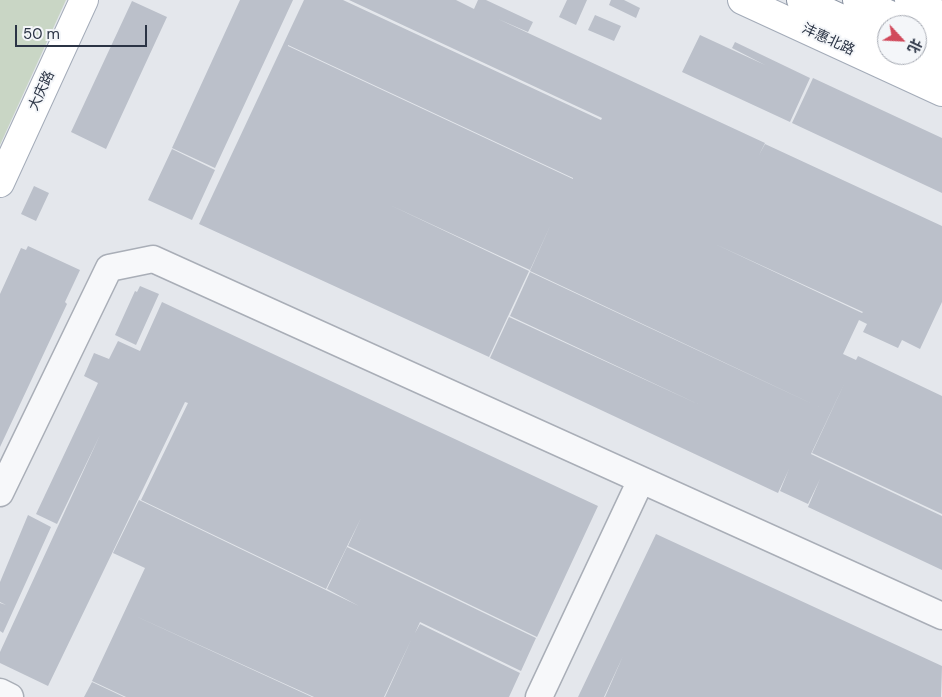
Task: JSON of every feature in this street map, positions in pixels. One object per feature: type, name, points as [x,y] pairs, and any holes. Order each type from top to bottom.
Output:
[{"type":"main road","name":"大庆路","points":[[0,183],[84,0]]},
{"type":"main road","name":"沣惠北路","points":[[742,0],[942,92]]},
{"type":"main road","points":[[801,0],[877,35]]},
{"type":"main road","points":[[857,0],[890,15]]},
{"type":"main road","points":[[909,0],[942,16]]},
{"type":"main road","points":[[927,32],[942,39]]},
{"type":"main road","points":[[927,59],[942,66]]},
{"type":"street","points":[[0,493],[109,268],[153,259],[942,616]]},
{"type":"street","points":[[539,697],[641,480]]},
{"type":"street","points":[[0,692],[10,697]]},
{"type":"green space","points":[[0,0],[66,0],[0,145]]},
{"type":"building","points":[[240,0],[293,0],[215,168],[172,148]]},
{"type":"building","points":[[304,0],[343,0],[601,120],[602,118],[349,0],[456,0],[474,9],[478,0],[486,0],[533,22],[528,32],[498,19],[765,143],[759,155],[765,144],[942,226],[942,302],[920,349],[902,340],[898,348],[863,332],[867,324],[859,320],[843,354],[856,360],[858,356],[942,396],[942,514],[812,453],[845,382],[811,454],[942,516],[942,570],[808,507],[820,479],[808,504],[780,491],[789,469],[778,493],[490,358],[509,317],[700,405],[510,316],[530,272],[819,407],[530,271],[551,224],[530,270],[390,205],[529,271],[489,357],[199,224]],"holes":[[[288,46],[573,178],[573,179]],[[715,244],[863,312],[862,313]]]},
{"type":"building","points":[[567,0],[587,0],[576,25],[559,17]]},
{"type":"building","points":[[611,0],[624,0],[640,8],[636,18],[609,5]]},
{"type":"building","points":[[132,1],[167,17],[106,149],[71,132]]},
{"type":"building","points":[[595,15],[621,26],[614,41],[588,30]]},
{"type":"building","points":[[700,35],[765,65],[732,48],[735,42],[810,78],[790,122],[682,72]]},
{"type":"building","points":[[813,78],[942,138],[942,193],[792,123]]},
{"type":"building","points":[[172,149],[215,170],[192,220],[148,200]]},
{"type":"building","points":[[34,186],[49,193],[36,221],[21,214]]},
{"type":"building","points":[[28,246],[80,270],[65,302],[67,304],[0,447],[0,294],[21,248],[26,250]]},
{"type":"building","points":[[140,286],[159,294],[136,345],[115,335],[135,291],[137,292]]},
{"type":"building","points":[[162,302],[598,506],[537,637],[348,546],[361,518],[326,589],[141,500],[188,403],[185,402],[48,686],[0,663],[0,652],[100,435],[57,524],[36,514],[98,383],[84,376],[94,353],[109,359],[118,341],[140,351]]},
{"type":"building","points":[[139,500],[359,606],[327,589],[347,547],[536,638],[521,671],[420,622],[415,633],[420,624],[520,673],[509,697],[385,697],[411,640],[384,697],[314,697],[131,614],[312,697],[126,697],[92,681],[145,568],[113,553]]},
{"type":"building","points":[[28,515],[51,527],[3,633],[0,631],[0,603],[6,605],[0,602],[0,582]]},
{"type":"building","points":[[656,534],[942,666],[941,697],[605,697],[623,656],[604,697],[578,697]]},
{"type":"building","points":[[92,682],[124,697],[84,697]]}]
